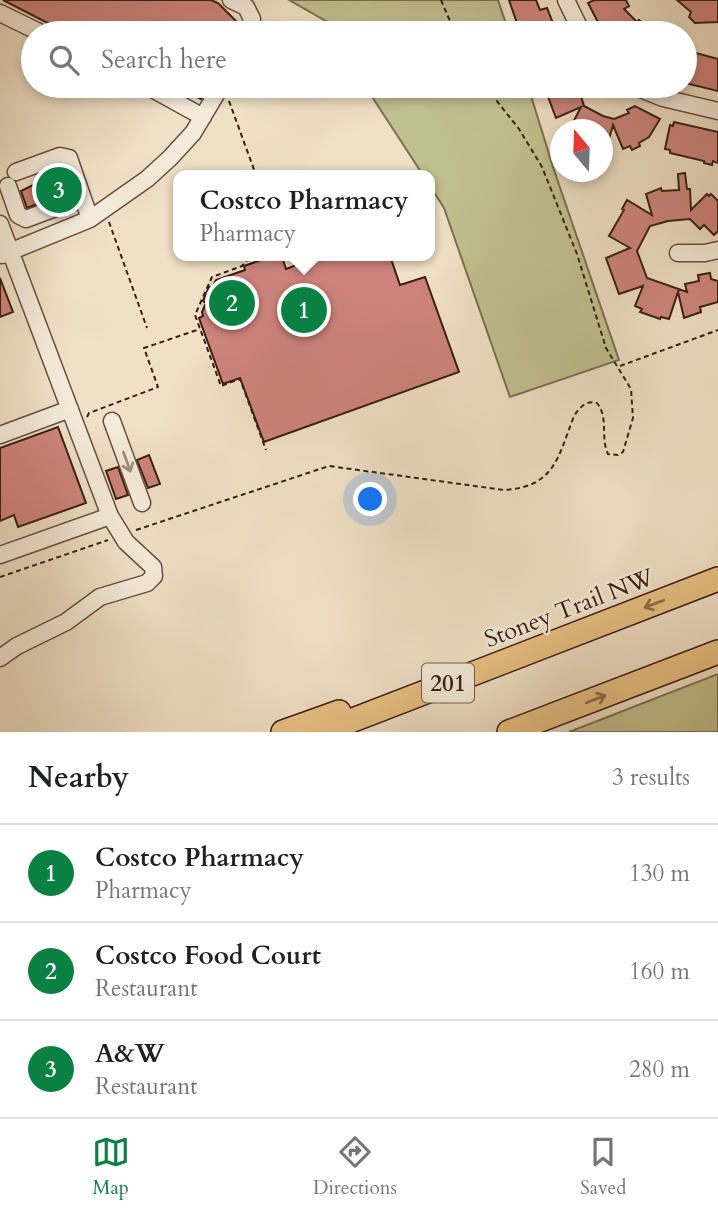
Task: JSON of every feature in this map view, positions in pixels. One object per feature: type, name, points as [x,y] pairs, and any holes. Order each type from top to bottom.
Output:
[{"type":"highway","name":"Stoney Trail NW","points":[[322,732],[718,579]]},
{"type":"highway","points":[[283,732],[453,667],[574,634]]},
{"type":"highway","points":[[509,732],[718,652]]},
{"type":"street","points":[[231,0],[246,7],[251,21]]},
{"type":"street","points":[[566,0],[576,21]]},
{"type":"street","points":[[0,13],[21,23]]},
{"type":"street","points":[[169,98],[203,117]]},
{"type":"street","points":[[5,254],[98,217],[155,172],[192,133],[214,98]]},
{"type":"street","points":[[663,98],[718,111]]},
{"type":"street","points":[[82,198],[26,219],[18,215],[12,179],[60,156],[69,158],[82,198],[98,217]]},
{"type":"street","points":[[0,225],[5,254],[70,409],[110,516],[126,542],[153,567],[154,576],[147,583],[100,597],[66,622],[17,646],[0,658]]},
{"type":"street","points":[[678,253],[718,250]]},
{"type":"street","points":[[0,435],[70,409]]},
{"type":"street","points":[[113,421],[142,503]]},
{"type":"street","points":[[0,555],[110,516]]},
{"type":"path","points":[[441,0],[450,21]]},
{"type":"path","points":[[0,578],[329,466],[504,490],[530,487],[550,471],[575,416],[580,407],[587,403],[597,403],[603,412],[604,446],[608,454],[618,455],[623,452],[633,418],[631,389],[619,367],[610,358],[577,254],[542,167],[519,129],[494,98]]},
{"type":"path","points":[[230,102],[254,170]]},
{"type":"path","points":[[98,217],[147,328]]},
{"type":"path","points":[[246,261],[242,266],[212,278],[195,315],[221,386],[240,379],[266,450]]},
{"type":"path","points":[[158,387],[144,348],[200,329]]},
{"type":"path","points":[[619,367],[718,330]]},
{"type":"shaded area","points":[[289,0],[498,0],[505,21],[326,21]]},
{"type":"shaded area","points":[[373,98],[532,98],[550,157],[550,182],[558,182],[619,360],[510,397],[444,208],[435,194],[435,170],[420,170]]},
{"type":"shaded area","points":[[718,674],[718,732],[569,732]]},
{"type":"building","points":[[3,0],[211,0],[218,3],[236,21],[44,21]]},
{"type":"building","points":[[509,0],[536,0],[540,10],[547,8],[552,21],[516,21]]},
{"type":"building","points":[[594,0],[626,0],[629,6],[624,9],[636,21],[597,21],[588,3]]},
{"type":"building","points":[[677,0],[718,0],[718,22],[697,23],[689,17],[691,12]]},
{"type":"building","points":[[697,53],[718,59],[718,91],[697,86]]},
{"type":"building","points":[[548,98],[582,98],[584,106],[614,119],[629,113],[627,110],[635,106],[660,119],[649,137],[639,143],[640,146],[632,150],[630,146],[623,149],[613,119],[575,119],[581,107],[556,118]]},
{"type":"building","points":[[674,122],[718,132],[718,163],[704,163],[665,149],[670,125],[673,126]]},
{"type":"building","points":[[685,173],[687,189],[690,189],[691,210],[707,194],[711,194],[718,201],[718,231],[714,235],[704,225],[700,229],[690,219],[668,221],[650,226],[637,251],[647,278],[687,292],[685,284],[699,281],[698,275],[710,273],[711,279],[718,281],[718,302],[700,307],[701,312],[684,318],[678,292],[669,319],[660,319],[640,312],[642,309],[635,306],[643,286],[619,294],[606,258],[630,248],[609,236],[627,200],[652,215],[646,194],[661,188],[662,191],[679,190],[678,174]]},
{"type":"building","points":[[64,175],[69,192],[27,208],[21,191],[43,180],[44,182]]},
{"type":"building","points":[[258,261],[283,261],[286,269],[308,261],[392,261],[400,285],[425,277],[459,372],[264,442],[240,378],[223,384],[199,318],[203,316],[206,303],[203,301],[209,287],[212,288],[216,280],[245,270],[244,266]]},
{"type":"building","points":[[0,278],[13,312],[0,317]]},
{"type":"building","points":[[58,427],[86,503],[18,527],[14,515],[0,521],[0,448]]},
{"type":"building","points":[[149,455],[160,484],[148,488],[137,460]]},
{"type":"building","points":[[118,467],[128,495],[116,499],[106,471]]},
{"type":"place","name":"A&W","points":[[59,190]]},
{"type":"place","name":"Costco Food Court","points":[[232,303]]},
{"type":"place","name":"Costco Pharmacy","points":[[304,310]]}]
